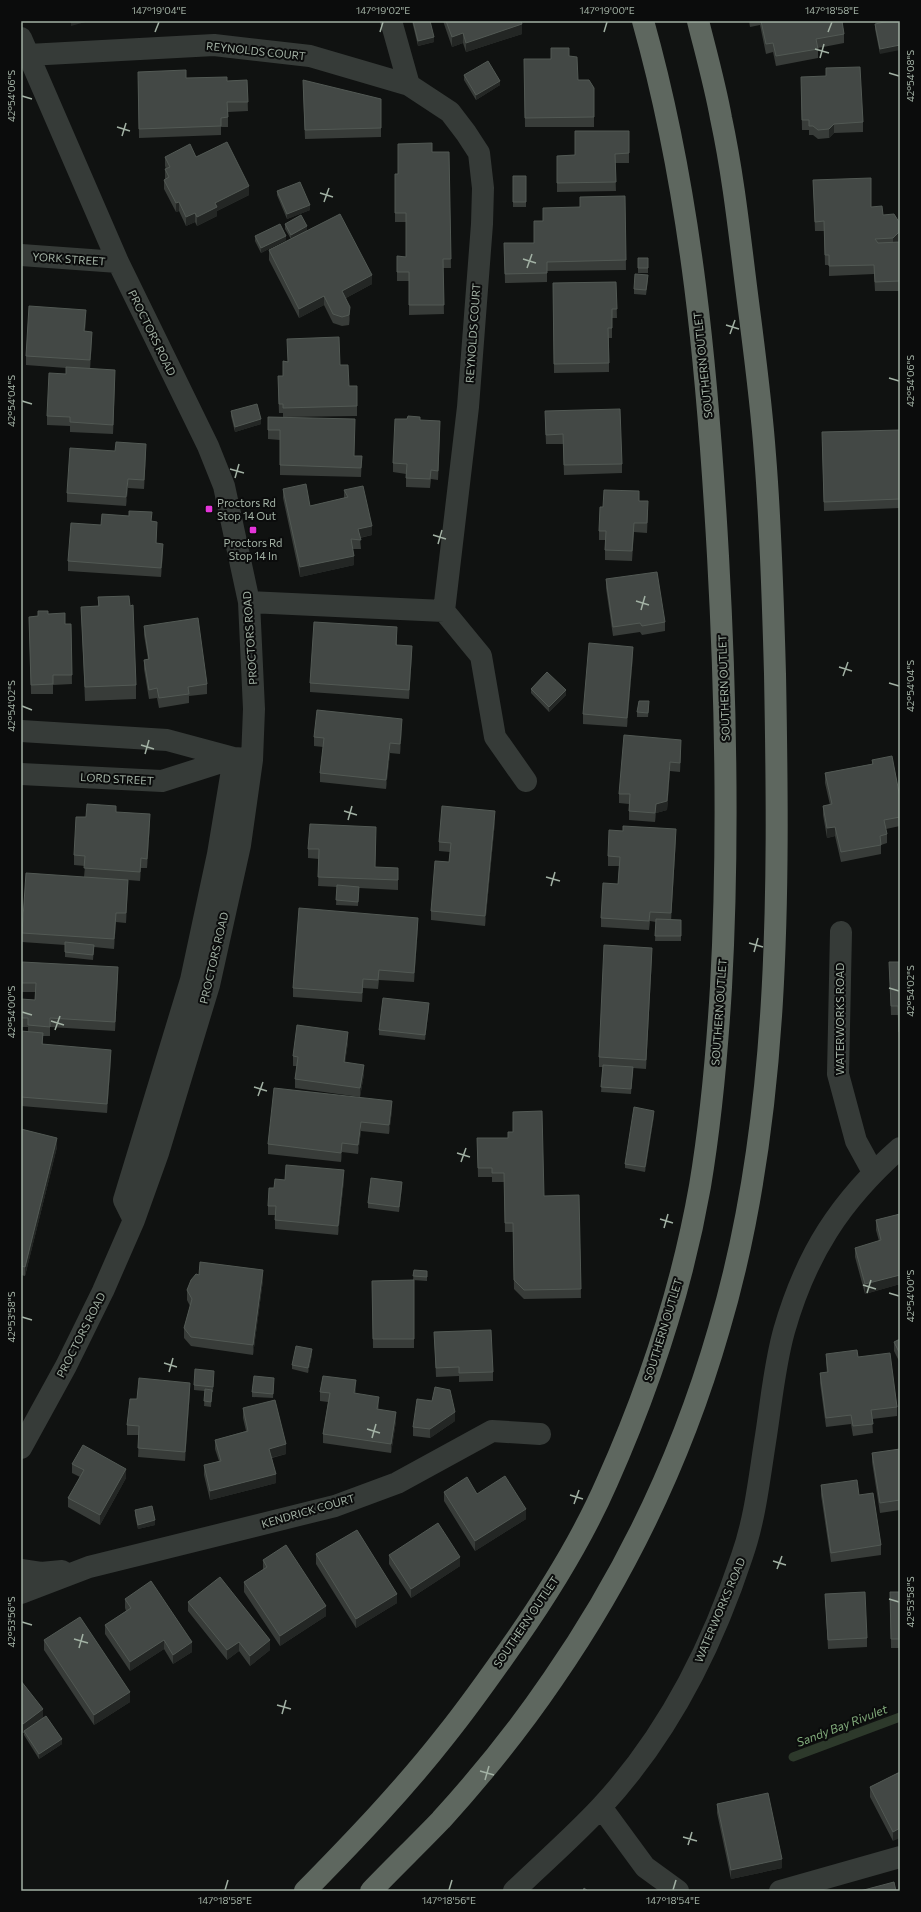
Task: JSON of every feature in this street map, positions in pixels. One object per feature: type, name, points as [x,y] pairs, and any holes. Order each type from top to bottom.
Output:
[{"type":"highway","name":"SOUTHERN OUTLET","points":[[305,1891],[401,1788],[447,1735],[544,1599],[573,1548],[606,1486],[636,1412],[660,1346],[676,1290],[700,1185],[714,1073],[725,906],[727,793],[722,628],[708,404],[696,292],[672,143],[643,21]]},
{"type":"highway","points":[[371,1891],[439,1822],[487,1767],[520,1724],[553,1679],[583,1632],[640,1535],[666,1478],[703,1380],[720,1326],[745,1218],[762,1109],[768,1051],[774,948],[776,771],[772,562],[765,449],[731,174],[721,116],[698,21]]},
{"type":"street","points":[[391,21],[409,85]]},
{"type":"street","name":"REYNOLDS COURT","points":[[25,46],[214,45],[310,56],[409,85],[450,112],[466,133],[479,153],[483,188],[468,407],[444,611]]},
{"type":"street","name":"PROCTORS ROAD","points":[[21,1448],[66,1366],[103,1291],[134,1220],[158,1153],[210,985],[240,845],[243,759],[254,709],[249,602],[224,486],[208,446],[118,262],[25,46]]},
{"type":"street","name":"YORK STREET","points":[[21,256],[118,262]]},
{"type":"street","points":[[249,602],[444,611],[481,656],[495,737],[526,781]]},
{"type":"street","points":[[21,731],[167,740],[243,759]]},
{"type":"street","name":"LORD STREET","points":[[21,774],[162,781],[243,759]]},
{"type":"street","name":"WATERWORKS ROAD","points":[[841,932],[838,1074],[856,1141],[873,1172]]},
{"type":"street","name":"WATERWORKS ROAD","points":[[514,1891],[601,1807],[635,1767],[663,1727],[688,1684],[729,1593],[743,1555],[753,1516],[784,1333],[795,1298],[824,1235],[842,1208],[873,1172],[900,1148]]},
{"type":"street","name":"KENDRICK COURT","points":[[21,1570],[41,1574],[89,1567],[334,1506],[397,1483],[492,1431],[540,1434]]},
{"type":"street","name":"KENDRICK COURT","points":[[21,1593],[89,1567]]},
{"type":"street","points":[[601,1807],[645,1867],[678,1891]]},
{"type":"street","points":[[780,1891],[900,1857]]},
{"type":"building","points":[[413,21],[430,21],[434,37],[418,41]]},
{"type":"building","points":[[446,21],[521,21],[522,24],[466,43],[463,33],[452,37]]},
{"type":"building","points":[[761,21],[842,21],[844,34],[816,39],[818,49],[776,56],[773,43],[766,44]]},
{"type":"building","points":[[889,21],[900,21],[900,45],[880,49],[875,24]]},
{"type":"building","points":[[551,48],[569,48],[569,56],[577,57],[578,80],[589,80],[594,88],[594,117],[525,118],[524,59],[551,59]]},
{"type":"building","points":[[488,61],[500,81],[476,95],[464,75]]},
{"type":"building","points":[[860,67],[863,122],[834,124],[829,129],[818,130],[813,126],[809,126],[809,120],[802,120],[801,77],[826,76],[826,68]]},
{"type":"building","points":[[186,70],[186,78],[227,77],[227,81],[247,80],[248,102],[227,102],[228,117],[221,118],[221,126],[139,129],[138,72]]},
{"type":"building","points":[[303,80],[381,99],[381,128],[305,130]]},
{"type":"building","points":[[575,131],[629,131],[629,153],[615,154],[616,182],[557,183],[557,156],[575,155]]},
{"type":"building","points":[[227,142],[249,186],[215,203],[217,207],[197,217],[195,213],[186,217],[179,202],[176,203],[164,180],[169,177],[165,169],[170,167],[165,157],[190,144],[196,157]]},
{"type":"building","points":[[432,143],[432,152],[449,152],[451,259],[443,259],[444,305],[409,305],[409,272],[397,272],[397,256],[406,257],[406,213],[395,213],[395,174],[398,174],[398,144]]},
{"type":"building","points":[[513,176],[526,176],[526,202],[513,202]]},
{"type":"building","points":[[871,178],[871,207],[882,206],[883,215],[894,214],[899,222],[899,232],[893,238],[875,239],[878,243],[900,242],[900,281],[875,282],[874,265],[829,266],[829,255],[825,255],[824,221],[815,222],[813,180]]},
{"type":"building","points":[[300,182],[310,205],[287,214],[277,191]]},
{"type":"building","points":[[625,196],[626,260],[547,262],[547,273],[505,274],[504,243],[534,243],[534,221],[543,221],[543,208],[580,207],[580,197]]},
{"type":"building","points":[[340,214],[372,275],[342,291],[350,307],[349,315],[342,317],[333,314],[324,296],[299,309],[269,250]]},
{"type":"building","points":[[301,215],[307,226],[291,235],[285,224]]},
{"type":"building","points":[[280,224],[286,236],[261,248],[255,236]]},
{"type":"building","points":[[638,258],[648,258],[648,268],[638,268]]},
{"type":"building","points":[[635,274],[648,275],[646,290],[634,289]]},
{"type":"building","points":[[616,282],[617,309],[612,309],[612,328],[608,328],[609,363],[554,364],[553,283]]},
{"type":"building","points":[[29,306],[86,310],[84,331],[92,332],[90,360],[26,356]]},
{"type":"building","points":[[339,337],[340,365],[348,365],[349,386],[357,386],[357,406],[283,408],[283,404],[279,404],[278,376],[283,376],[283,361],[288,362],[287,339]]},
{"type":"building","points":[[66,367],[115,370],[113,425],[70,422],[70,417],[47,416],[49,373],[66,374]]},
{"type":"building","points":[[257,404],[261,419],[235,427],[231,411]]},
{"type":"building","points":[[620,409],[622,464],[564,465],[563,434],[546,435],[545,411]]},
{"type":"building","points":[[408,416],[420,417],[420,420],[440,421],[438,471],[431,470],[430,479],[406,478],[407,464],[393,463],[395,419],[407,419]]},
{"type":"building","points":[[268,417],[355,419],[354,456],[362,456],[361,468],[280,465],[280,430],[268,430]]},
{"type":"building","points":[[900,430],[900,499],[824,502],[822,432]]},
{"type":"building","points":[[116,442],[146,444],[144,480],[128,479],[126,497],[67,493],[70,448],[115,451]]},
{"type":"building","points":[[306,484],[310,506],[348,497],[344,490],[363,486],[372,526],[358,529],[361,540],[351,539],[354,556],[300,567],[283,489]]},
{"type":"building","points":[[604,490],[639,491],[639,501],[648,501],[647,523],[634,523],[632,551],[605,550],[606,531],[599,531],[600,507],[603,507]]},
{"type":"building","points":[[129,511],[152,512],[151,521],[157,522],[156,543],[163,544],[161,568],[68,561],[71,523],[101,525],[102,514],[129,516]]},
{"type":"building","points":[[657,572],[665,622],[642,626],[640,623],[613,627],[606,579]]},
{"type":"building","points":[[129,596],[130,606],[133,605],[136,685],[85,687],[81,607],[99,606],[98,597]]},
{"type":"building","points":[[38,611],[48,611],[48,614],[65,613],[65,624],[71,624],[72,675],[53,675],[53,684],[31,685],[29,617],[38,616]]},
{"type":"building","points":[[198,618],[207,684],[188,687],[189,694],[159,698],[157,688],[149,690],[144,660],[149,659],[144,626]]},
{"type":"building","points":[[314,622],[397,627],[396,645],[412,646],[409,690],[310,683]]},
{"type":"building","points":[[589,643],[633,647],[627,718],[583,714]]},
{"type":"building","points":[[547,672],[566,690],[549,707],[531,689]]},
{"type":"building","points":[[639,701],[649,701],[648,713],[637,712]]},
{"type":"building","points":[[317,710],[402,719],[400,744],[390,743],[386,780],[320,773],[324,738],[314,737]]},
{"type":"building","points":[[624,735],[681,740],[680,763],[670,762],[667,801],[656,804],[655,813],[629,811],[630,794],[619,794]]},
{"type":"building","points":[[892,756],[900,798],[900,817],[884,820],[887,834],[880,836],[881,845],[841,852],[835,827],[827,828],[823,806],[832,804],[825,773],[873,764],[872,760]]},
{"type":"building","points":[[87,804],[116,806],[116,812],[150,814],[147,859],[141,858],[140,872],[84,868],[85,856],[74,855],[76,817],[86,817]]},
{"type":"building","points":[[442,806],[495,811],[485,916],[431,911],[435,861],[449,862],[451,843],[439,842]]},
{"type":"building","points":[[310,824],[376,827],[375,867],[398,868],[398,880],[318,877],[319,849],[308,849]]},
{"type":"building","points":[[623,826],[676,829],[671,913],[650,912],[649,921],[601,918],[603,883],[618,884],[620,857],[608,856],[609,830],[623,831]]},
{"type":"building","points":[[26,873],[128,880],[126,913],[116,913],[114,939],[22,933]]},
{"type":"building","points":[[337,885],[359,887],[358,902],[336,900]]},
{"type":"building","points":[[299,908],[418,918],[414,973],[379,970],[378,980],[363,979],[362,993],[293,988]]},
{"type":"building","points":[[656,919],[681,920],[681,936],[655,936]]},
{"type":"building","points":[[65,942],[94,945],[93,955],[65,952]]},
{"type":"building","points":[[604,945],[652,948],[646,1060],[599,1057]]},
{"type":"building","points":[[22,962],[118,967],[115,1022],[50,1018],[50,1027],[28,1025],[28,1018],[21,1018],[21,999],[35,1000],[36,983],[21,983]]},
{"type":"building","points":[[889,962],[900,962],[900,1032],[898,1006],[891,1006]]},
{"type":"building","points":[[383,998],[429,1003],[425,1035],[379,1030]]},
{"type":"building","points":[[297,1025],[348,1032],[344,1062],[364,1065],[360,1088],[295,1079],[298,1057],[293,1056]]},
{"type":"building","points":[[21,1031],[43,1033],[42,1044],[111,1050],[107,1104],[21,1097]]},
{"type":"building","points":[[603,1065],[633,1067],[631,1089],[601,1087]]},
{"type":"building","points":[[274,1088],[392,1101],[389,1125],[361,1122],[358,1145],[342,1143],[341,1153],[268,1144]]},
{"type":"building","points":[[634,1107],[654,1111],[645,1167],[625,1164]]},
{"type":"building","points":[[542,1111],[544,1196],[579,1195],[581,1289],[524,1290],[514,1280],[513,1223],[505,1223],[504,1173],[492,1173],[492,1168],[478,1168],[477,1138],[508,1138],[508,1132],[513,1132],[513,1112]]},
{"type":"building","points":[[21,1129],[57,1138],[25,1267],[21,1266]]},
{"type":"building","points":[[286,1165],[344,1170],[338,1226],[275,1220],[276,1206],[268,1206],[269,1188],[274,1188],[275,1179],[285,1180]]},
{"type":"building","points":[[371,1178],[402,1182],[399,1207],[368,1203]]},
{"type":"building","points":[[900,1214],[900,1275],[865,1284],[855,1248],[881,1240],[876,1220]]},
{"type":"building","points":[[200,1262],[263,1270],[253,1345],[191,1337],[184,1328],[192,1299],[187,1290],[191,1280],[196,1274],[199,1275]]},
{"type":"building","points":[[414,1270],[427,1271],[427,1277],[413,1276]]},
{"type":"building","points":[[414,1280],[414,1339],[373,1339],[372,1281]]},
{"type":"building","points":[[491,1330],[493,1372],[459,1373],[459,1367],[436,1368],[434,1332]]},
{"type":"building","points":[[900,1339],[900,1354],[894,1342]]},
{"type":"building","points":[[296,1346],[312,1349],[308,1368],[292,1365]]},
{"type":"building","points":[[857,1350],[858,1357],[890,1353],[897,1407],[871,1410],[873,1424],[853,1426],[851,1415],[826,1418],[820,1373],[828,1372],[826,1354]]},
{"type":"building","points":[[195,1369],[214,1371],[213,1387],[194,1385]]},
{"type":"building","points":[[254,1376],[274,1378],[273,1394],[252,1392]]},
{"type":"building","points":[[323,1376],[356,1380],[354,1393],[379,1397],[377,1409],[396,1412],[391,1444],[323,1434],[330,1393],[320,1392]]},
{"type":"building","points":[[139,1378],[190,1383],[185,1452],[138,1448],[139,1426],[127,1425],[130,1399],[137,1399]]},
{"type":"building","points":[[435,1387],[450,1390],[455,1412],[430,1429],[413,1427],[417,1399],[432,1401]]},
{"type":"building","points":[[205,1389],[212,1390],[211,1402],[204,1401]]},
{"type":"building","points":[[275,1400],[286,1444],[269,1449],[276,1474],[210,1491],[204,1465],[221,1461],[215,1440],[248,1431],[243,1408]]},
{"type":"building","points":[[83,1445],[126,1469],[100,1515],[68,1498],[84,1470],[72,1464]]},
{"type":"building","points":[[900,1449],[900,1500],[880,1503],[872,1453]]},
{"type":"building","points":[[505,1476],[526,1509],[475,1541],[444,1492],[467,1477],[477,1494]]},
{"type":"building","points":[[857,1480],[859,1495],[873,1493],[881,1545],[831,1553],[821,1485]]},
{"type":"building","points":[[152,1506],[155,1520],[138,1525],[135,1510]]},
{"type":"building","points":[[438,1523],[460,1557],[411,1589],[389,1555]]},
{"type":"building","points":[[357,1530],[397,1594],[356,1619],[316,1554]]},
{"type":"building","points":[[286,1545],[326,1606],[280,1636],[244,1582],[267,1567],[263,1560]]},
{"type":"building","points":[[220,1577],[270,1640],[250,1656],[239,1642],[227,1650],[188,1602]]},
{"type":"building","points":[[151,1581],[192,1642],[173,1655],[164,1640],[130,1662],[105,1625],[131,1608],[125,1599]]},
{"type":"building","points":[[865,1592],[867,1638],[828,1640],[825,1594]]},
{"type":"building","points":[[890,1592],[900,1592],[900,1639],[891,1639]]},
{"type":"building","points":[[80,1617],[130,1692],[94,1715],[44,1640]]},
{"type":"building","points":[[21,1681],[43,1709],[23,1724],[21,1721]]},
{"type":"building","points":[[46,1716],[62,1739],[39,1754],[24,1731]]},
{"type":"building","points":[[900,1772],[900,1828],[893,1832],[870,1787]]},
{"type":"building","points":[[768,1793],[782,1859],[731,1870],[717,1804]]},
{"type":"building","points":[[894,1882],[896,1891],[860,1891]]},
{"type":"waterway","name":"Sandy Bay Rivulet","points":[[793,1757],[900,1717]]},
{"type":"place","name":"Proctors Rd Stop 14 Out","points":[[209,509]]},
{"type":"place","name":"Proctors Rd Stop 14 In","points":[[253,530]]}]
